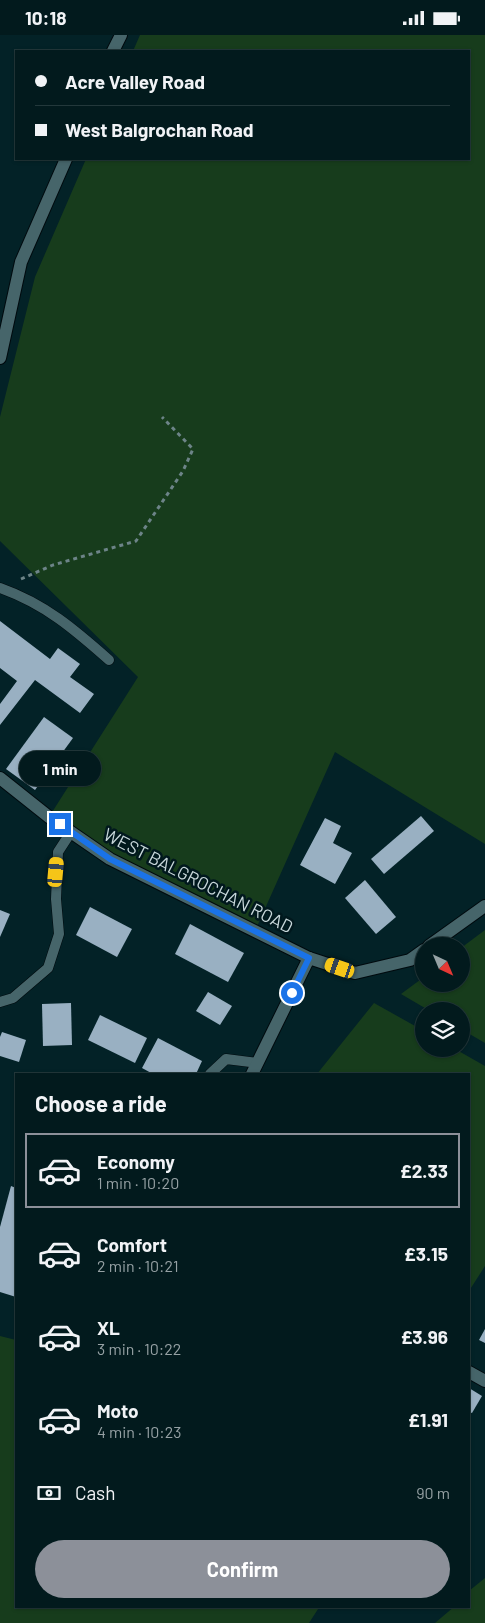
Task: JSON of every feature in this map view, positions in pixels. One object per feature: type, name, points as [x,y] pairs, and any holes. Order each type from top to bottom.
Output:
[{"type":"street","points":[[114,50],[121,35]]},
{"type":"street","points":[[0,358],[21,262],[66,160]]},
{"type":"street","name":"WEST BALGROCHAN ROAD","points":[[0,778],[110,859],[309,958],[355,973],[410,960],[415,956]]},
{"type":"street","points":[[442,937],[485,906]]},
{"type":"street","points":[[255,1068],[309,958]]},
{"type":"street","points":[[470,1373],[485,1381]]},
{"type":"lane","points":[[0,588],[24,597],[70,626],[109,660]]},
{"type":"lane","points":[[0,1002],[13,998],[48,968],[59,934],[56,899],[58,852],[71,832]]},
{"type":"lane","points":[[211,1073],[226,1059],[255,1068]]},
{"type":"path","points":[[18,580],[53,565],[136,541],[183,471],[193,449],[162,417]]},
{"type":"green space","points":[[140,35],[485,35],[485,844],[335,752],[255,931],[110,859],[49,817],[138,677],[0,541],[0,417],[35,277],[86,160],[470,160],[470,50],[133,50]]},
{"type":"green space","points":[[485,930],[485,1043],[470,1034],[470,1002],[415,1002],[401,994],[415,984],[415,993],[470,993],[470,941]]},
{"type":"green space","points":[[374,1003],[415,1026],[415,1057],[469,1057],[485,1066],[485,1266],[470,1289],[470,1073],[318,1073]]},
{"type":"green space","points":[[0,1336],[15,1340],[15,1608],[319,1608],[309,1623],[0,1623]]},
{"type":"green space","points":[[485,1578],[485,1623],[435,1623],[453,1608],[470,1608],[470,1590]]},
{"type":"building","points":[[0,621],[50,659],[58,648],[80,664],[70,677],[94,694],[80,713],[35,680],[0,725],[0,704],[17,681],[0,668]]},
{"type":"building","points":[[44,717],[73,738],[35,790],[6,769]]},
{"type":"building","points":[[421,816],[434,831],[384,874],[371,859]]},
{"type":"building","points":[[325,818],[341,826],[333,843],[352,853],[335,884],[300,865]]},
{"type":"building","points":[[365,880],[396,917],[376,934],[345,898]]},
{"type":"building","points":[[90,907],[132,929],[117,957],[76,935]]},
{"type":"building","points":[[0,910],[10,914],[0,937]]},
{"type":"building","points":[[190,924],[244,953],[228,982],[175,954]]},
{"type":"building","points":[[208,992],[232,1006],[220,1025],[196,1011]]},
{"type":"building","points":[[71,1003],[72,1045],[43,1046],[42,1004]]},
{"type":"building","points":[[100,1015],[147,1038],[135,1063],[88,1040]]},
{"type":"building","points":[[2,1032],[26,1040],[19,1062],[0,1056],[0,1037]]},
{"type":"building","points":[[158,1038],[202,1061],[196,1073],[151,1073],[142,1068]]},
{"type":"building","points":[[11,1186],[15,1188],[15,1297],[0,1292],[0,1227]]},
{"type":"building","points":[[485,1329],[485,1343],[479,1340]]},
{"type":"building","points":[[470,1389],[482,1396],[472,1413],[470,1412]]},
{"type":"route","points":[[60,824],[110,859],[309,958],[292,993]]}]
